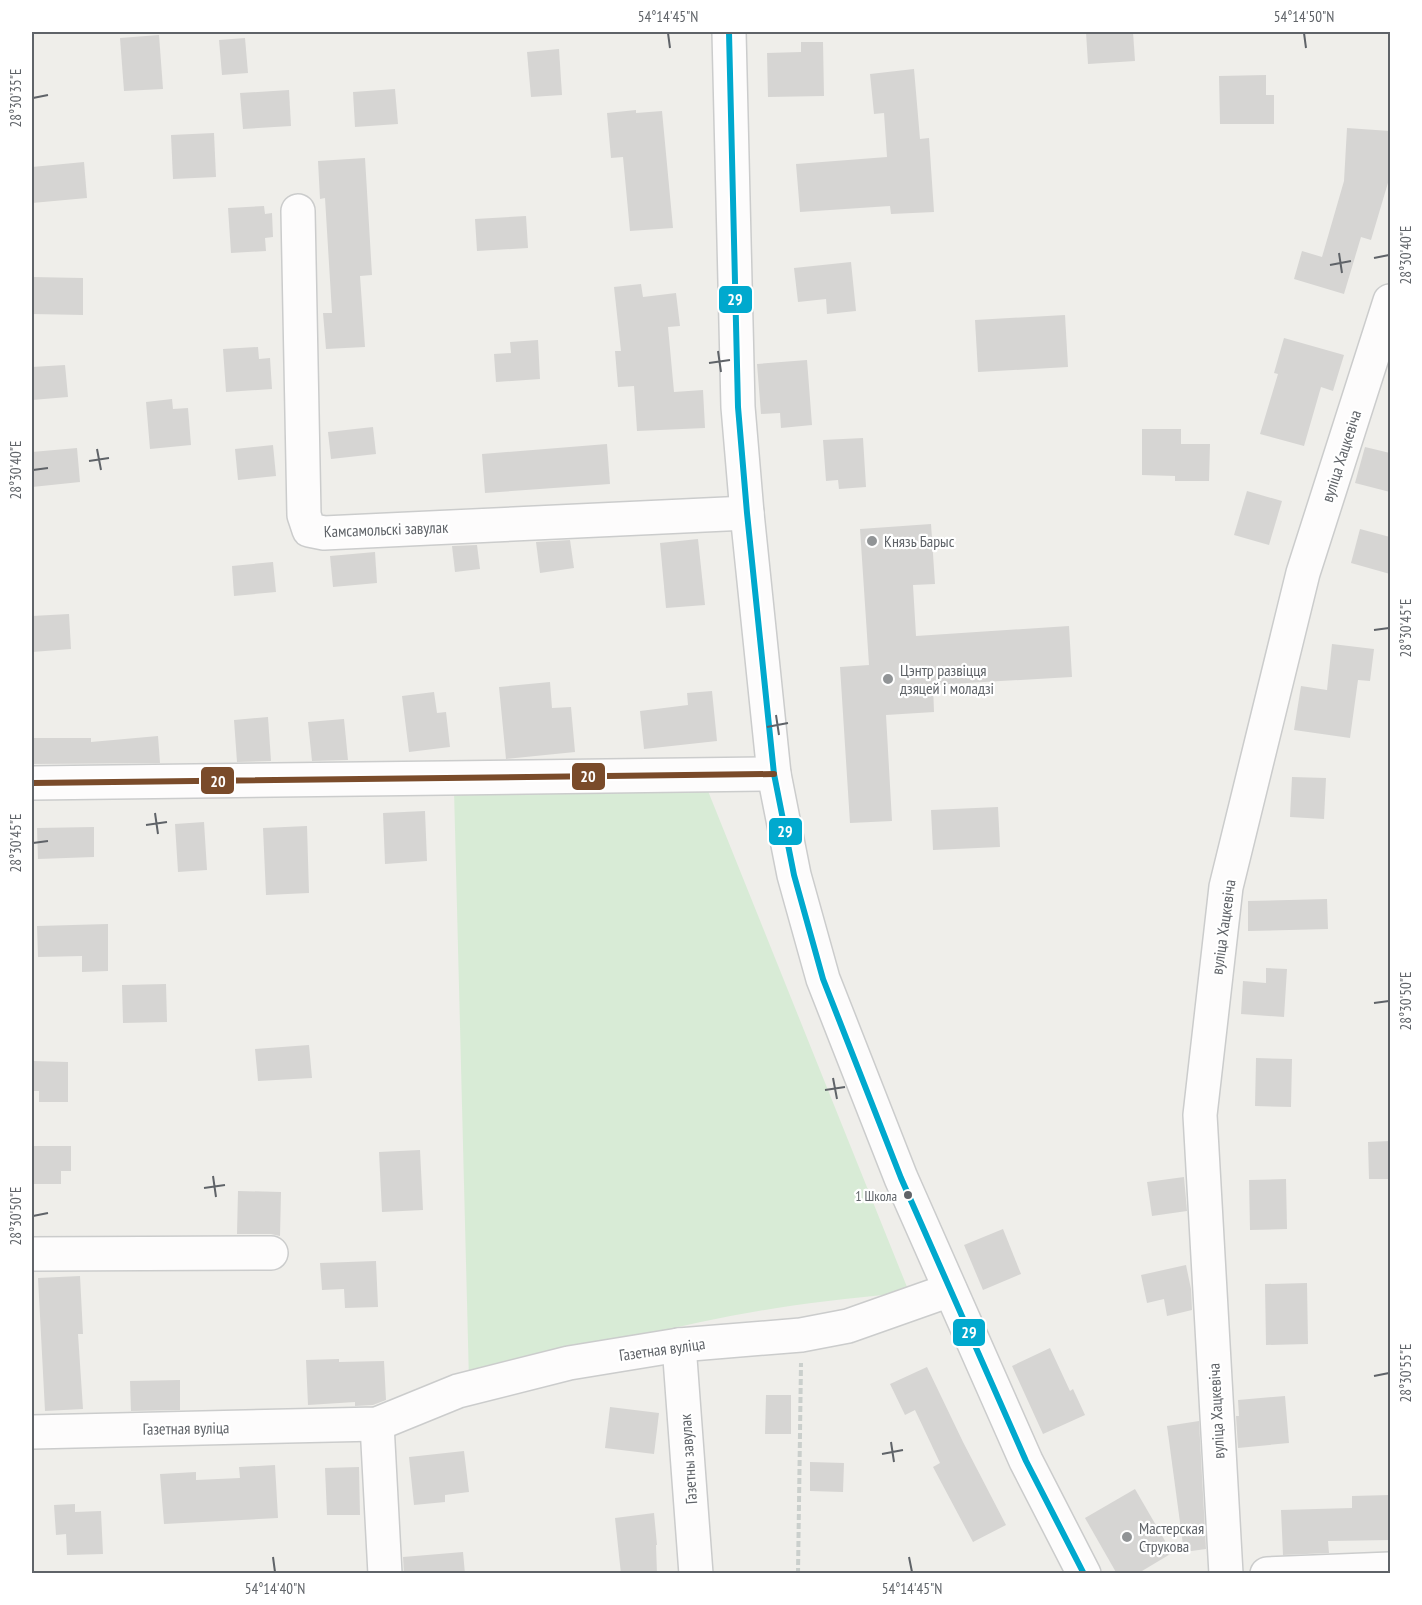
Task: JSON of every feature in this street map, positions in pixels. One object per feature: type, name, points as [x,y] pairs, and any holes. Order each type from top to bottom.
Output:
[{"type":"street","points":[[729,32],[738,407],[774,774],[794,875],[823,979],[901,1178],[1026,1461],[1084,1574]]},
{"type":"street","name":"Камсамольскі завулак","points":[[298,211],[304,515],[309,530],[324,533],[747,513]]},
{"type":"street","name":"вуліца Хацкевіча","points":[[1226,1574],[1200,1115],[1226,887],[1303,573],[1390,301]]},
{"type":"street","points":[[32,783],[774,774]]},
{"type":"street","points":[[32,1254],[271,1253]]},
{"type":"street","name":"Газетная вуліца","points":[[32,1432],[377,1424],[458,1391],[568,1363],[679,1345],[801,1335],[848,1326],[950,1290]]},
{"type":"street","name":"Газетны завулак","points":[[679,1345],[696,1574]]},
{"type":"street","points":[[377,1424],[385,1574]]},
{"type":"street","points":[[1268,1574],[1390,1569]]},
{"type":"path","points":[[798,1574],[801,1335]]},
{"type":"green space","points":[[706,786],[909,1292],[826,1301],[699,1322],[469,1381],[454,790]]},
{"type":"building","points":[[1086,32],[1133,32],[1135,61],[1088,64]]},
{"type":"building","points":[[159,35],[163,89],[124,91],[120,38]]},
{"type":"building","points":[[245,38],[248,73],[222,75],[219,40]]},
{"type":"building","points":[[801,42],[823,42],[824,96],[768,97],[767,53],[801,52]]},
{"type":"building","points":[[559,49],[562,95],[531,97],[527,52]]},
{"type":"building","points":[[914,69],[920,139],[929,138],[934,212],[891,214],[890,206],[800,212],[796,164],[887,157],[884,113],[874,114],[870,74]]},
{"type":"building","points":[[1266,75],[1266,95],[1274,95],[1274,124],[1220,124],[1219,76]]},
{"type":"building","points":[[395,89],[398,124],[355,127],[353,92]]},
{"type":"building","points":[[289,90],[291,126],[243,129],[240,93]]},
{"type":"building","points":[[636,110],[636,113],[662,111],[673,228],[630,231],[623,157],[611,158],[607,113]]},
{"type":"building","points":[[1347,128],[1390,131],[1390,176],[1371,240],[1361,237],[1344,294],[1294,279],[1302,251],[1322,257],[1344,181]]},
{"type":"building","points":[[214,133],[216,177],[173,179],[171,135]]},
{"type":"building","points":[[365,158],[372,275],[360,276],[365,347],[326,349],[323,313],[332,313],[325,198],[320,199],[318,161]]},
{"type":"building","points":[[84,162],[87,198],[32,203],[32,167]]},
{"type":"building","points":[[264,206],[265,214],[272,213],[273,237],[265,238],[266,251],[231,253],[228,208]]},
{"type":"building","points":[[526,216],[528,248],[477,251],[475,219]]},
{"type":"building","points":[[851,262],[856,311],[827,314],[826,299],[798,302],[794,268]]},
{"type":"building","points":[[32,277],[83,278],[83,315],[32,314]]},
{"type":"building","points":[[641,284],[643,297],[676,293],[680,326],[668,327],[674,392],[703,390],[705,428],[637,431],[634,386],[618,387],[615,351],[621,351],[614,287]]},
{"type":"building","points":[[1065,315],[1068,367],[978,372],[975,320]]},
{"type":"building","points":[[1284,338],[1344,355],[1333,391],[1321,387],[1304,446],[1260,434],[1278,374],[1274,373]]},
{"type":"building","points":[[538,340],[540,379],[496,382],[494,354],[511,353],[510,342]]},
{"type":"building","points":[[258,347],[259,359],[270,358],[272,389],[226,392],[223,349]]},
{"type":"building","points":[[807,360],[812,425],[781,428],[780,413],[761,414],[757,364]]},
{"type":"building","points":[[65,365],[68,397],[32,400],[32,367]]},
{"type":"building","points":[[172,399],[173,409],[188,408],[191,445],[150,449],[146,402]]},
{"type":"building","points":[[373,427],[376,454],[331,459],[328,432]]},
{"type":"building","points":[[1142,429],[1181,429],[1181,444],[1210,444],[1209,481],[1175,481],[1175,476],[1142,475]]},
{"type":"building","points":[[863,438],[866,487],[839,489],[838,480],[826,481],[823,440]]},
{"type":"building","points":[[607,444],[610,484],[485,493],[482,454]]},
{"type":"building","points":[[273,445],[276,476],[238,480],[235,449]]},
{"type":"building","points":[[1365,447],[1390,453],[1390,492],[1355,483]]},
{"type":"building","points":[[77,448],[80,482],[32,487],[32,452]]},
{"type":"building","points":[[1247,491],[1282,501],[1269,545],[1234,535]]},
{"type":"building","points":[[931,524],[935,584],[913,585],[916,636],[1069,626],[1072,677],[933,685],[934,712],[886,715],[892,821],[850,823],[840,667],[869,665],[860,529]]},
{"type":"building","points":[[1360,529],[1390,537],[1390,574],[1351,563]]},
{"type":"building","points":[[698,539],[705,605],[666,608],[660,543]]},
{"type":"building","points":[[570,540],[574,568],[540,573],[536,542]]},
{"type":"building","points":[[477,545],[480,569],[455,572],[452,546]]},
{"type":"building","points":[[375,552],[377,583],[333,587],[330,556]]},
{"type":"building","points":[[273,562],[276,592],[234,596],[232,566]]},
{"type":"building","points":[[69,614],[71,649],[32,652],[32,616]]},
{"type":"building","points":[[1332,644],[1374,649],[1370,681],[1358,680],[1350,738],[1294,730],[1301,686],[1327,690]]},
{"type":"building","points":[[550,682],[552,708],[571,707],[575,752],[506,759],[499,687]]},
{"type":"building","points":[[712,691],[717,741],[644,749],[640,711],[688,705],[687,693]]},
{"type":"building","points":[[434,692],[437,713],[446,712],[450,747],[409,752],[402,696]]},
{"type":"building","points":[[268,717],[271,761],[237,762],[234,720]]},
{"type":"building","points":[[344,719],[348,760],[312,761],[308,722]]},
{"type":"building","points":[[158,736],[160,763],[33,764],[33,738],[91,738],[91,742]]},
{"type":"building","points":[[1292,777],[1326,778],[1324,819],[1290,817]]},
{"type":"building","points":[[998,807],[1000,847],[933,850],[931,810]]},
{"type":"building","points":[[425,811],[427,861],[385,864],[383,813]]},
{"type":"building","points":[[204,822],[207,870],[178,872],[175,824]]},
{"type":"building","points":[[307,826],[309,893],[266,895],[263,828]]},
{"type":"building","points":[[94,827],[94,857],[38,859],[37,828]]},
{"type":"building","points":[[1327,899],[1328,929],[1248,931],[1248,901]]},
{"type":"building","points":[[108,924],[108,971],[82,972],[82,956],[38,957],[37,926]]},
{"type":"building","points":[[1266,968],[1287,969],[1284,1017],[1241,1014],[1243,981],[1266,983]]},
{"type":"building","points":[[166,984],[167,1022],[123,1023],[122,985]]},
{"type":"building","points":[[309,1045],[312,1078],[258,1081],[255,1049]]},
{"type":"building","points":[[1256,1058],[1292,1059],[1291,1107],[1255,1106]]},
{"type":"building","points":[[32,1061],[68,1062],[68,1102],[39,1102],[39,1091],[32,1091]]},
{"type":"building","points":[[1390,1141],[1390,1179],[1369,1179],[1368,1142]]},
{"type":"building","points":[[32,1146],[71,1146],[71,1171],[61,1171],[61,1184],[32,1184]]},
{"type":"building","points":[[420,1150],[423,1210],[382,1212],[379,1152]]},
{"type":"building","points":[[1184,1177],[1187,1211],[1152,1216],[1147,1182]]},
{"type":"building","points":[[1286,1179],[1287,1229],[1250,1230],[1249,1180]]},
{"type":"building","points":[[238,1191],[281,1192],[280,1236],[237,1234]]},
{"type":"building","points":[[1003,1229],[1021,1274],[983,1290],[964,1245]]},
{"type":"building","points":[[376,1261],[378,1307],[345,1308],[344,1289],[322,1290],[320,1263]]},
{"type":"building","points":[[1186,1265],[1192,1310],[1167,1316],[1164,1299],[1147,1303],[1141,1275]]},
{"type":"building","points":[[80,1276],[83,1334],[78,1334],[83,1409],[45,1411],[38,1278]]},
{"type":"building","points":[[1307,1283],[1308,1344],[1266,1345],[1265,1284]]},
{"type":"building","points":[[1050,1348],[1070,1391],[1073,1389],[1085,1415],[1043,1434],[1012,1366]]},
{"type":"building","points":[[339,1359],[339,1362],[384,1361],[386,1400],[373,1405],[355,1406],[355,1402],[308,1405],[306,1360]]},
{"type":"building","points":[[927,1367],[1006,1525],[973,1542],[933,1467],[940,1463],[915,1410],[905,1415],[890,1384]]},
{"type":"building","points":[[180,1380],[180,1410],[131,1411],[130,1381]]},
{"type":"building","points":[[766,1395],[791,1395],[791,1434],[765,1434]]},
{"type":"building","points":[[1285,1396],[1289,1443],[1238,1448],[1236,1416],[1239,1416],[1238,1400]]},
{"type":"building","points":[[610,1407],[659,1413],[654,1454],[605,1448]]},
{"type":"building","points":[[1199,1421],[1206,1549],[1184,1552],[1167,1426]]},
{"type":"building","points":[[464,1451],[469,1492],[445,1495],[445,1502],[414,1505],[409,1457]]},
{"type":"building","points":[[810,1462],[844,1463],[843,1492],[810,1491]]},
{"type":"building","points":[[275,1465],[278,1518],[164,1524],[160,1474],[196,1472],[196,1480],[240,1478],[239,1467]]},
{"type":"building","points":[[359,1467],[360,1515],[327,1515],[325,1468]]},
{"type":"building","points":[[1135,1489],[1172,1553],[1137,1574],[1117,1574],[1085,1518]]},
{"type":"building","points":[[1390,1495],[1390,1540],[1328,1541],[1329,1553],[1283,1555],[1281,1510],[1352,1508],[1352,1496]]},
{"type":"building","points":[[75,1504],[75,1512],[101,1511],[103,1554],[67,1555],[66,1534],[56,1535],[54,1505]]},
{"type":"building","points":[[654,1513],[657,1574],[621,1574],[615,1518]]},
{"type":"building","points":[[463,1552],[465,1574],[404,1574],[403,1557]]},
{"type":"transit line","name":"29","points":[[729,32],[738,407],[774,774],[794,875],[823,979],[901,1178],[1026,1461],[1084,1574]]},
{"type":"transit line","name":"20","points":[[32,783],[774,774]]},
{"type":"place","name":"Князь Барыс","points":[[872,541]]},
{"type":"place","name":"Цэнтр развіцця дзяцей і моладзі","points":[[888,679]]},
{"type":"place","name":"1 Школа","points":[[908,1195]]},
{"type":"place","name":"Мастерская Струкова","points":[[1127,1537]]}]
